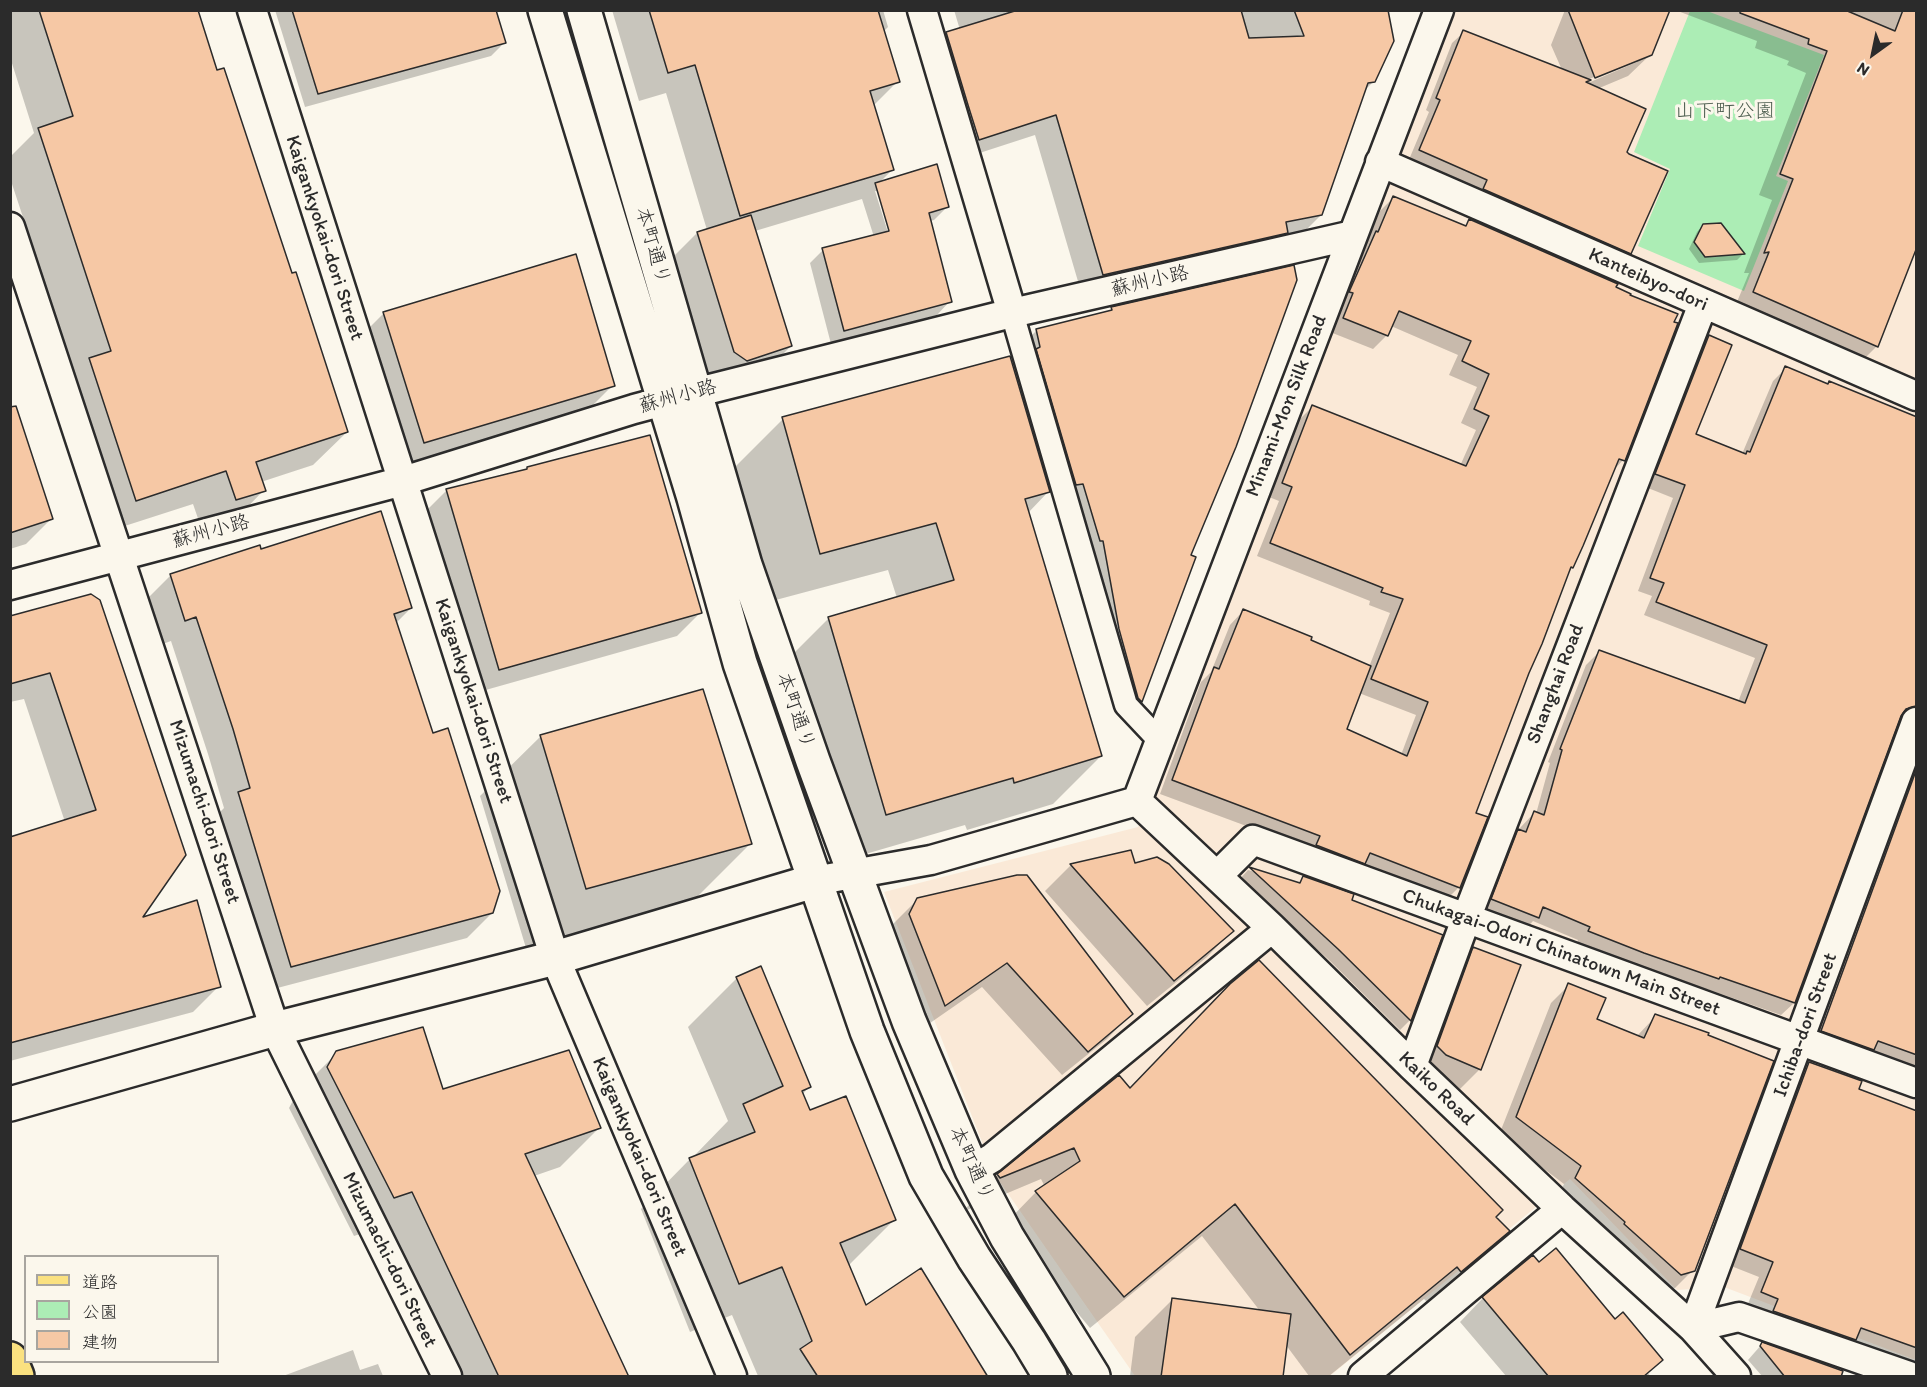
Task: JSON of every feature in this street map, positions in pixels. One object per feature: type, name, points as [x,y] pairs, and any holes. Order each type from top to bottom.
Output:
[{"type":"main road","points":[[10,1359],[17,1377]]},
{"type":"street","name":"Kaigankyokai-dori Street","points":[[252,10],[555,958],[732,1377]]},
{"type":"street","name":"本町通り","points":[[545,10],[679,397],[745,565],[813,761],[909,1021],[972,1170],[1007,1237],[1093,1377]]},
{"type":"street","name":"本町通り","points":[[584,10],[679,397],[740,663],[814,881],[867,1031],[926,1176],[974,1258],[1050,1377]]},
{"type":"street","points":[[922,10],[1126,705],[1159,740]]},
{"type":"street","name":"Minami-Mon Silk Road","points":[[1137,801],[1353,235],[1430,19]]},
{"type":"street","name":"Kanteibyo-dori","points":[[1380,162],[1917,396]]},
{"type":"street","name":"Mizumachi-dori Street","points":[[10,227],[275,1029],[447,1377]]},
{"type":"street","name":"蘇州小路","points":[[10,585],[403,481],[679,397],[1011,313],[1353,235]]},
{"type":"street","name":"Shanghai Road","points":[[1412,1066],[1466,919],[1703,304]]},
{"type":"street","name":"Ichiba-dori Street","points":[[1693,1328],[1917,722]]},
{"type":"street","points":[[10,1104],[275,1029],[555,958],[814,881],[931,860],[1137,801]]},
{"type":"street","name":"Kaiko Road","points":[[1137,801],[1272,928],[1562,1209],[1693,1328],[1736,1377]]},
{"type":"street","name":"Chukagai-Odori Chinatown Main Street","points":[[1217,876],[1253,840],[1917,1083]]},
{"type":"street","points":[[972,1170],[992,1158],[1272,928]]},
{"type":"street","points":[[1363,1377],[1562,1209]]},
{"type":"street","points":[[1693,1328],[1738,1317],[1909,1377]]},
{"type":"shaded area","points":[[1454,11],[1916,11],[1916,1360],[1724,1287],[1677,1290],[1570,1179],[1330,1376],[1135,1376],[995,1175],[884,892],[1138,827]]},
{"type":"green space","name":"山下町公園","points":[[1690,11],[1707,11],[1824,55],[1776,176],[1788,181],[1744,291],[1638,246],[1670,169],[1634,152]]},
{"type":"building","points":[[39,10],[198,10],[217,70],[224,68],[292,273],[296,272],[348,432],[256,462],[266,491],[236,500],[226,471],[136,501],[89,358],[111,351],[38,128],[73,116]]},
{"type":"building","points":[[292,10],[496,10],[506,43],[318,94]]},
{"type":"building","points":[[649,10],[878,10],[900,82],[870,91],[894,170],[740,216],[695,65],[668,73]]},
{"type":"building","points":[[1018,10],[1241,10],[1249,38],[1304,36],[1294,10],[1388,10],[1394,41],[1375,82],[1368,83],[1322,215],[1286,222],[1288,233],[1103,275],[1056,115],[979,140],[946,32]]},
{"type":"building","points":[[1568,10],[1670,10],[1652,55],[1595,78]]},
{"type":"building","points":[[1740,10],[1845,10],[1895,31],[1903,10],[1917,10],[1917,247],[1878,347],[1753,292],[1769,252],[1764,253],[1793,179],[1780,174],[1827,51],[1808,44],[1809,39],[1740,13]]},
{"type":"building","points":[[1463,30],[1591,80],[1586,82],[1646,109],[1627,152],[1668,171],[1631,254],[1483,189],[1487,180],[1419,150],[1440,100],[1436,98]]},
{"type":"building","points":[[937,164],[949,207],[929,213],[952,302],[844,331],[822,248],[889,231],[875,183]]},
{"type":"building","points":[[1393,196],[1466,226],[1469,219],[1618,284],[1616,287],[1630,295],[1678,314],[1674,322],[1678,323],[1625,461],[1619,459],[1583,546],[1573,568],[1571,567],[1529,673],[1476,813],[1488,817],[1460,888],[1370,853],[1365,864],[1316,845],[1320,836],[1172,780],[1214,667],[1219,669],[1243,609],[1312,637],[1311,640],[1371,666],[1347,729],[1407,756],[1428,702],[1371,679],[1403,599],[1381,592],[1383,588],[1270,543],[1292,487],[1282,483],[1312,405],[1466,466],[1489,416],[1474,409],[1489,374],[1462,361],[1471,341],[1399,311],[1388,336],[1343,318],[1353,293],[1349,292]]},
{"type":"building","points":[[751,215],[792,346],[747,361],[734,352],[697,232]]},
{"type":"building","points":[[1721,223],[1745,254],[1705,257],[1694,242],[1703,224]]},
{"type":"building","points":[[576,254],[615,386],[424,443],[383,312]]},
{"type":"building","points":[[1294,265],[1297,280],[1236,447],[1191,555],[1196,557],[1142,702],[1138,698],[1119,629],[1103,541],[1100,541],[1083,484],[1076,485],[1036,349],[1040,347],[1036,329],[1112,310],[1111,307]]},
{"type":"building","points":[[1709,335],[1732,345],[1696,434],[1746,454],[1747,451],[1750,452],[1785,366],[1828,384],[1829,381],[1917,417],[1917,706],[1906,709],[1901,716],[1795,1003],[1644,953],[1588,931],[1590,927],[1543,907],[1539,918],[1491,899],[1518,829],[1526,832],[1534,811],[1544,815],[1562,750],[1560,749],[1599,650],[1745,703],[1767,645],[1656,602],[1664,583],[1650,578],[1685,485],[1655,474]]},
{"type":"building","points":[[1010,356],[1050,492],[1025,499],[1102,756],[1014,783],[1013,778],[886,815],[828,617],[954,580],[936,523],[820,554],[782,417]]},
{"type":"building","points":[[16,406],[53,519],[10,533],[10,407]]},
{"type":"building","points":[[650,435],[702,613],[499,670],[446,489]]},
{"type":"building","points":[[381,511],[412,608],[394,614],[433,733],[448,728],[500,891],[493,913],[291,967],[238,792],[250,788],[233,729],[196,617],[185,621],[170,574],[260,545],[261,549]]},
{"type":"building","points":[[91,594],[100,600],[186,855],[143,917],[197,900],[221,987],[10,1043],[10,837],[96,810],[50,673],[10,684],[10,616]]},
{"type":"building","points":[[703,689],[752,844],[586,889],[540,735]]},
{"type":"building","points":[[1917,768],[1917,1055],[1878,1041],[1874,1050],[1821,1031]]},
{"type":"building","points":[[1131,850],[1135,863],[1157,857],[1169,864],[1234,931],[1174,981],[1070,864]]},
{"type":"building","points":[[1249,867],[1300,883],[1303,876],[1354,894],[1352,900],[1443,935],[1411,1021],[1338,949]]},
{"type":"building","points":[[1017,875],[1027,875],[1133,1014],[1088,1052],[1007,963],[945,1006],[909,914],[917,898]]},
{"type":"building","points":[[1473,947],[1521,965],[1481,1070],[1446,1055],[1437,1046]]},
{"type":"building","points":[[1259,960],[1503,1210],[1496,1217],[1510,1231],[1461,1272],[1457,1267],[1350,1355],[1235,1204],[1124,1297],[1035,1191],[1080,1161],[1074,1148],[1000,1178],[997,1174],[1119,1075],[1130,1088],[1230,984]]},
{"type":"building","points":[[761,966],[811,1087],[802,1091],[810,1110],[846,1096],[896,1220],[840,1243],[866,1305],[921,1268],[988,1377],[818,1377],[800,1349],[812,1341],[782,1267],[739,1284],[689,1158],[755,1132],[743,1104],[783,1086],[736,977]]},
{"type":"building","points":[[1568,983],[1606,998],[1597,1019],[1644,1038],[1655,1014],[1709,1033],[1708,1035],[1774,1061],[1695,1271],[1681,1275],[1575,1178],[1581,1166],[1516,1117]]},
{"type":"building","points":[[423,1027],[443,1089],[569,1050],[601,1128],[525,1154],[629,1377],[499,1377],[412,1192],[394,1198],[327,1067],[336,1051]]},
{"type":"building","points":[[1809,1062],[1862,1081],[1859,1089],[1917,1111],[1917,1348],[1861,1328],[1856,1340],[1773,1311],[1778,1299],[1761,1292],[1773,1262],[1740,1249]]},
{"type":"building","points":[[1556,1248],[1615,1319],[1623,1312],[1663,1360],[1643,1377],[1549,1377],[1482,1297],[1533,1255],[1539,1262]]},
{"type":"building","points":[[1172,1298],[1291,1314],[1283,1377],[1161,1377]]},
{"type":"building","points":[[1762,1342],[1843,1371],[1841,1377],[1785,1377],[1760,1346]]}]
